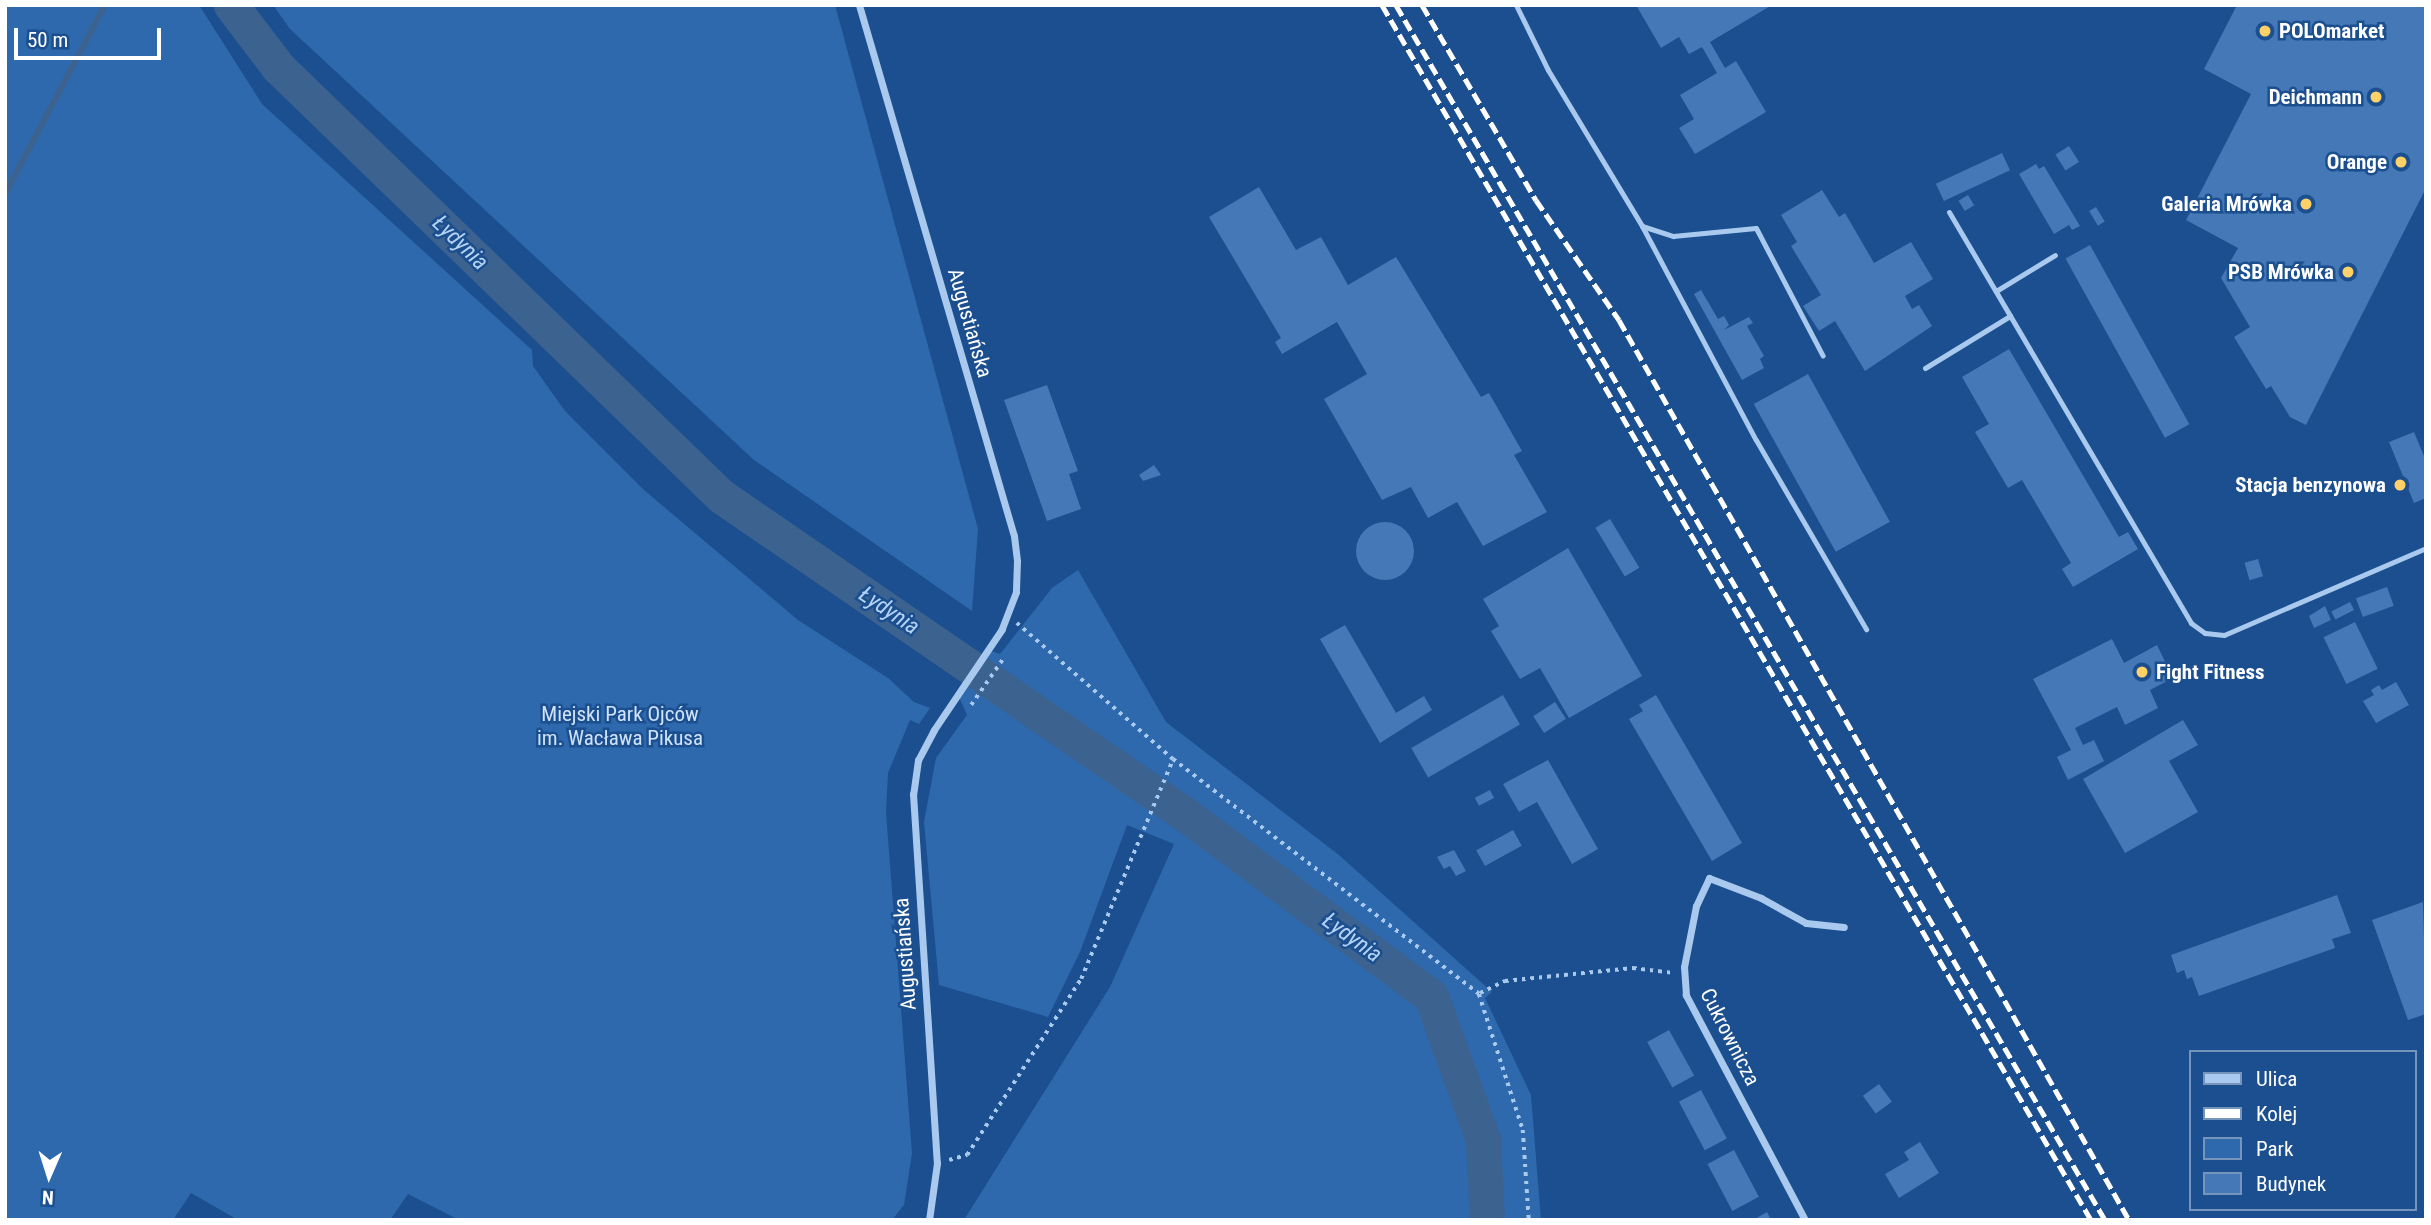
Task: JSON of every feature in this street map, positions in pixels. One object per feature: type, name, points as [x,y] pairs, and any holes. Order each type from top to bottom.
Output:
[{"type":"street","name":"Augustiańska","points":[[859,5],[1014,536],[1016,592],[991,651],[958,697],[919,760],[913,794],[937,1163],[929,1220]]},
{"type":"street","name":"Cukrownicza","points":[[1805,1220],[1686,995],[1684,968],[1696,906],[1709,878],[1761,898],[1806,923],[1844,927]]},
{"type":"lane","points":[[1516,5],[1548,70],[1642,226],[1756,440],[1866,629]]},
{"type":"lane","points":[[1950,212],[2191,623],[2205,633],[2224,635],[2426,548]]},
{"type":"lane","points":[[1642,226],[1673,236],[1756,228],[1823,356]]},
{"type":"lane","points":[[1996,291],[2055,256]]},
{"type":"lane","points":[[1925,368],[2010,316]]},
{"type":"path","points":[[1007,614],[1173,759],[1479,994],[1523,1130],[1529,1220]]},
{"type":"path","points":[[971,705],[1003,659]]},
{"type":"path","points":[[937,1163],[967,1155],[1080,979],[1173,759]]},
{"type":"path","points":[[1479,994],[1505,981],[1633,968],[1672,974],[1686,995]]},
{"type":"green space","name":"Miejski Park Ojców im. Wacława Pikusa","points":[[5,5],[199,5],[262,104],[532,350],[533,366],[565,411],[644,490],[798,620],[888,678],[914,702],[930,708],[919,724],[910,720],[888,773],[886,812],[912,1153],[904,1205],[892,1220],[459,1220],[408,1194],[390,1220],[238,1220],[191,1193],[173,1220],[5,1220]]},
{"type":"green space","points":[[273,5],[835,5],[978,529],[972,611],[754,460],[290,29]]},
{"type":"green space","points":[[1078,570],[1166,722],[1339,855],[1492,992],[1485,998],[1531,1095],[1541,1220],[964,1220],[1110,987],[1174,844],[1127,825],[1080,952],[1048,1017],[939,985],[924,822],[936,758],[967,715],[959,697],[991,651],[1000,654],[1052,588]]},
{"type":"building","points":[[1636,5],[1772,5],[1710,42],[1725,68],[1736,61],[1766,112],[1695,154],[1679,128],[1694,119],[1680,95],[1717,73],[1702,47],[1689,54],[1679,37],[1661,48]]},
{"type":"building","name":"Galeria Mrówka","points":[[2237,5],[2426,5],[2426,188],[2306,425],[2290,417],[2271,386],[2266,389],[2234,337],[2250,327],[2221,278],[2238,248],[2186,220],[2251,94],[2204,69]]},
{"type":"building","points":[[2069,146],[2079,162],[2065,171],[2055,154]]},
{"type":"building","points":[[2002,153],[2010,170],[1944,201],[1936,184]]},
{"type":"building","points":[[2036,164],[2039,169],[2044,166],[2080,226],[2072,230],[2069,225],[2054,234],[2019,174]]},
{"type":"building","points":[[1259,187],[1296,250],[1321,237],[1348,285],[1396,257],[1481,397],[1489,393],[1522,451],[1514,455],[1547,512],[1483,546],[1457,502],[1428,518],[1411,487],[1382,500],[1324,399],[1367,374],[1337,322],[1282,354],[1275,342],[1281,338],[1209,217]]},
{"type":"building","points":[[1822,190],[1839,217],[1845,213],[1874,263],[1911,242],[1933,279],[1905,296],[1912,309],[1919,305],[1932,326],[1865,371],[1835,321],[1819,331],[1803,306],[1821,295],[1791,246],[1797,242],[1781,215]]},
{"type":"building","points":[[1968,195],[1974,205],[1965,211],[1959,201]]},
{"type":"building","points":[[2096,207],[2105,222],[2098,226],[2089,211]]},
{"type":"building","points":[[2090,245],[2189,424],[2165,438],[2066,259]]},
{"type":"building","points":[[1701,290],[1718,319],[1724,316],[1729,325],[1724,330],[1749,317],[1753,323],[1747,326],[1764,356],[1760,359],[1764,368],[1742,380],[1694,294]]},
{"type":"building","points":[[2009,349],[2119,537],[2128,532],[2138,549],[2073,587],[2062,569],[2071,563],[2022,480],[2008,488],[1975,432],[1989,424],[1962,377]]},
{"type":"building","points":[[1808,374],[1890,522],[1836,552],[1754,404]]},
{"type":"building","points":[[1047,385],[1078,471],[1069,474],[1081,509],[1047,521],[1004,400]]},
{"type":"building","points":[[2414,432],[2426,461],[2426,498],[2414,503],[2389,442]]},
{"type":"building","points":[[1154,465],[1161,475],[1143,481],[1139,475]]},
{"type":"building","points":[[1610,519],[1639,568],[1625,577],[1595,528]]},
{"type":"building","points":[[1385,522],[1401,527],[1409,535],[1414,551],[1409,567],[1401,575],[1385,580],[1369,575],[1361,567],[1356,551],[1361,535],[1369,527]]},
{"type":"building","points":[[1568,548],[1642,676],[1569,718],[1540,668],[1520,679],[1491,631],[1499,626],[1483,599]]},
{"type":"building","points":[[2258,559],[2263,576],[2250,580],[2245,563]]},
{"type":"building","points":[[2387,587],[2394,606],[2363,617],[2356,598]]},
{"type":"building","points":[[2350,602],[2354,610],[2335,620],[2331,612]]},
{"type":"building","points":[[2325,606],[2331,620],[2314,628],[2309,616]]},
{"type":"building","points":[[2355,622],[2378,669],[2346,684],[2324,637]]},
{"type":"building","points":[[1345,625],[1396,713],[1424,696],[1432,710],[1380,743],[1320,639]]},
{"type":"building","points":[[2112,639],[2124,663],[2157,645],[2173,678],[2150,690],[2158,708],[2125,725],[2117,707],[2075,728],[2083,745],[2094,740],[2104,761],[2068,780],[2057,757],[2071,750],[2033,679]]},
{"type":"building","points":[[2396,682],[2409,705],[2376,723],[2363,701],[2374,695],[2371,690],[2379,685],[2382,690]]},
{"type":"building","points":[[1503,695],[1520,724],[1428,777],[1411,748]]},
{"type":"building","points":[[1656,695],[1742,843],[1712,861],[1629,719],[1643,711],[1639,705]]},
{"type":"building","points":[[1555,702],[1566,719],[1544,733],[1533,716]]},
{"type":"building","points":[[2183,720],[2198,745],[2169,761],[2198,812],[2125,853],[2083,779]]},
{"type":"building","points":[[1548,760],[1598,849],[1572,864],[1537,802],[1519,812],[1503,784]]},
{"type":"building","points":[[1490,790],[1494,798],[1479,806],[1475,798]]},
{"type":"building","points":[[1513,830],[1522,846],[1485,866],[1476,850]]},
{"type":"building","points":[[1454,850],[1466,871],[1456,876],[1450,866],[1444,869],[1437,857]]},
{"type":"building","points":[[2337,895],[2351,933],[2332,939],[2335,948],[2199,996],[2192,977],[2187,979],[2184,970],[2177,973],[2171,955]]},
{"type":"building","points":[[2423,902],[2426,1014],[2408,1020],[2372,920]]},
{"type":"building","points":[[1669,1030],[1694,1075],[1672,1088],[1647,1042]]},
{"type":"building","points":[[1879,1084],[1892,1102],[1876,1114],[1863,1096]]},
{"type":"building","points":[[1701,1090],[1727,1139],[1705,1150],[1679,1102]]},
{"type":"building","points":[[1920,1142],[1939,1173],[1899,1198],[1885,1174],[1909,1160],[1904,1152]]},
{"type":"building","points":[[1734,1150],[1759,1197],[1732,1211],[1708,1164]]},
{"type":"building","points":[[1767,1212],[1771,1220],[1753,1220]]},
{"type":"waterway","points":[[5,194],[105,5]]},
{"type":"waterway","name":"Łydynia","points":[[231,5],[278,67],[721,496],[1186,815],[1431,996],[1483,1140],[1487,1220]]},
{"type":"railway","points":[[1382,5],[2091,1220]]},
{"type":"railway","points":[[1396,5],[2105,1220]]},
{"type":"railway","points":[[1422,5],[1536,200],[1619,320],[2129,1220]]},
{"type":"place","name":"POLOmarket","points":[[2265,31]]},
{"type":"place","name":"Deichmann","points":[[2376,97]]},
{"type":"place","name":"Orange","points":[[2401,162]]},
{"type":"place","name":"Galeria Mrówka","points":[[2306,204]]},
{"type":"place","name":"PSB Mrówka","points":[[2348,272]]},
{"type":"place","name":"Stacja benzynowa","points":[[2400,485]]},
{"type":"place","name":"Fight Fitness","points":[[2142,672]]}]
